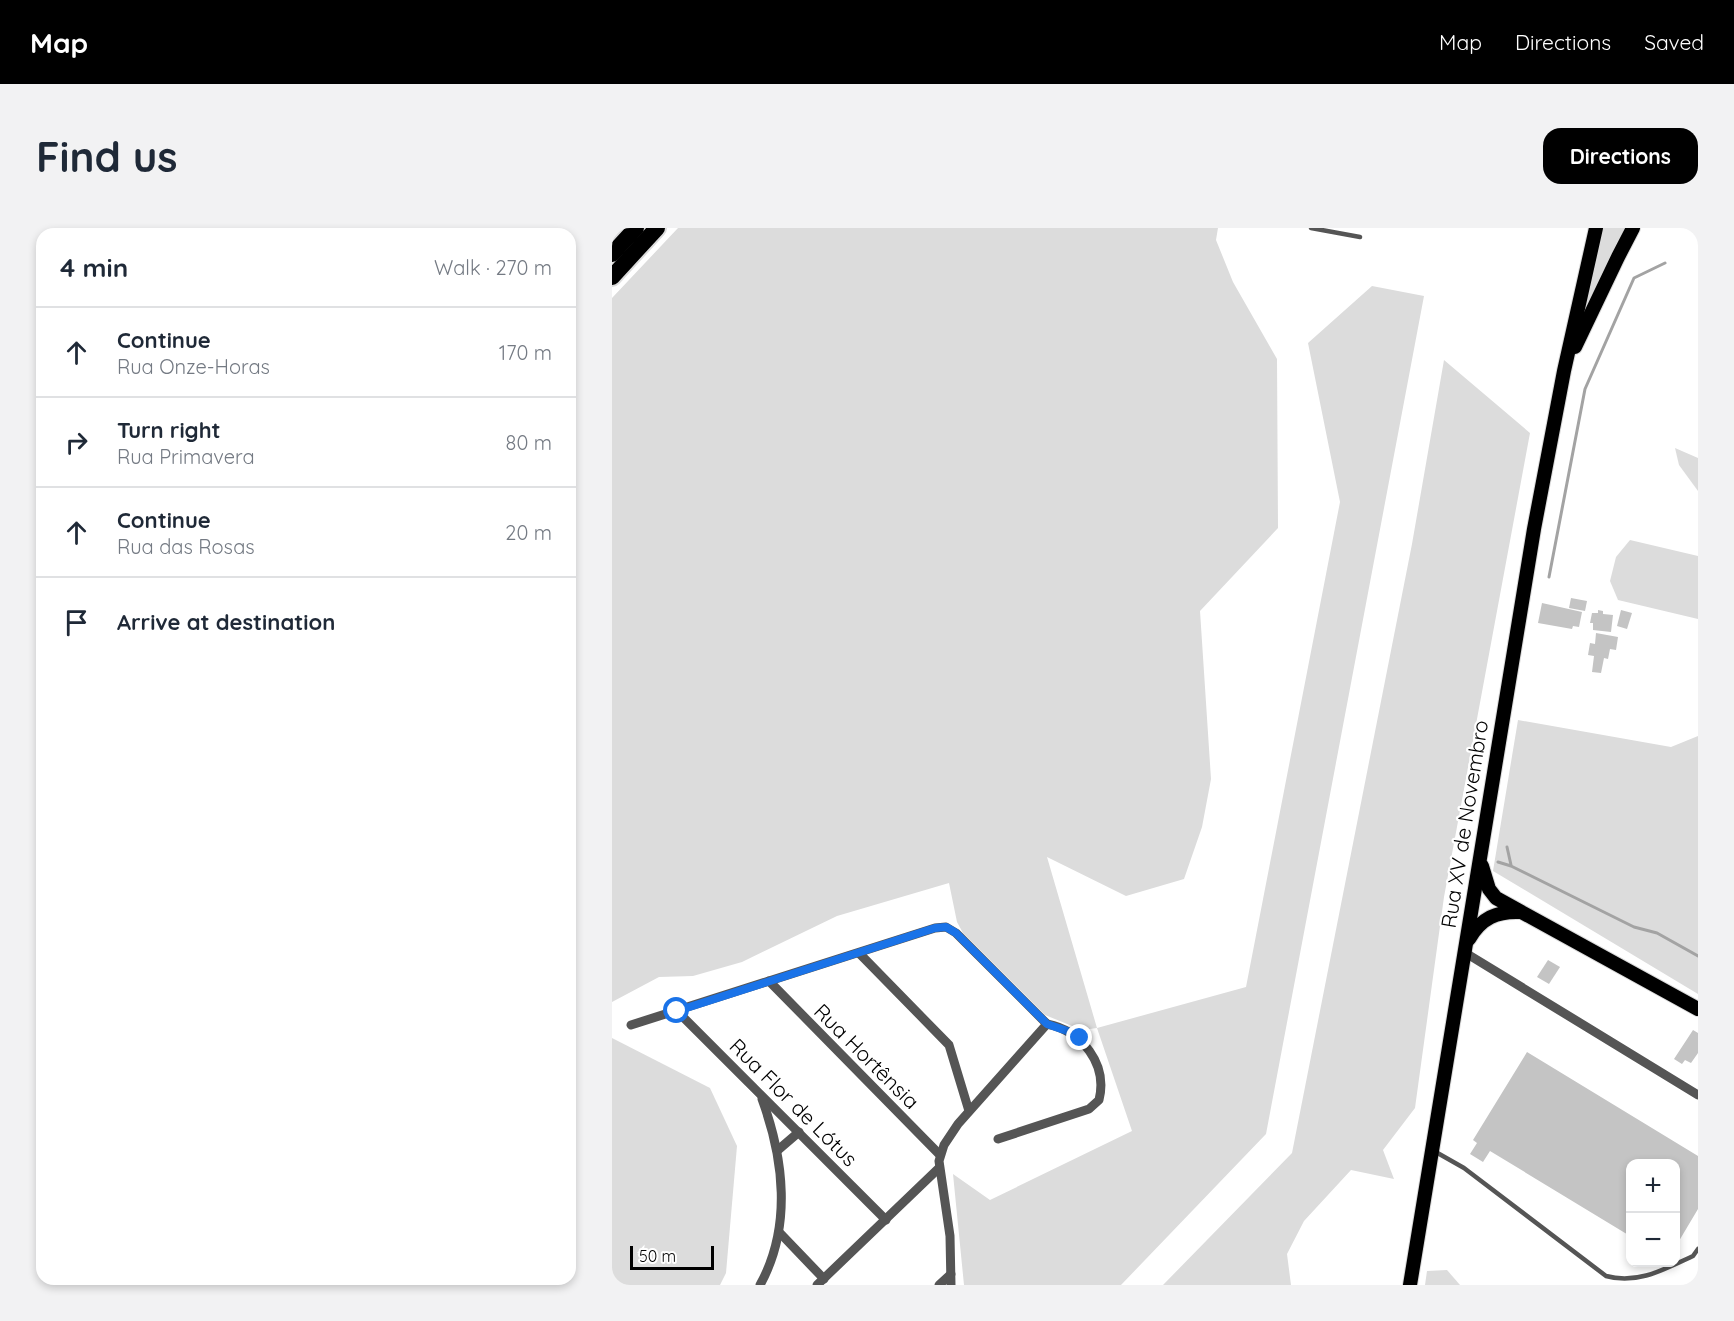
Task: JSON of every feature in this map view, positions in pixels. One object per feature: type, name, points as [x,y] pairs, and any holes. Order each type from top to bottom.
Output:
[{"type":"highway","points":[[612,254],[636,228]]},
{"type":"highway","points":[[612,277],[657,228]]},
{"type":"main road","name":"Rua XV de Novembro","points":[[1410,1285],[1532,540],[1564,371],[1596,228]]},
{"type":"main road","name":"Rua XV de Novembro","points":[[1564,371],[1634,228]]},
{"type":"main road","points":[[1480,858],[1489,889],[1496,897],[1698,1009]]},
{"type":"main road","points":[[1464,952],[1470,936],[1479,924],[1505,911],[1520,912]]},
{"type":"street","points":[[631,1025],[935,928],[946,927],[956,933],[1047,1024],[1080,1038],[1091,1052],[1097,1065],[1101,1094],[1099,1100],[1089,1109],[998,1139]]},
{"type":"street","points":[[1464,952],[1698,1095]]},
{"type":"street","points":[[859,953],[948,1045],[969,1111]]},
{"type":"street","name":"Rua Hortênsia","points":[[769,981],[940,1155]]},
{"type":"street","name":"Rua Flor de Lótus","points":[[677,1011],[886,1220]]},
{"type":"street","points":[[951,1285],[948,1222],[939,1168],[940,1155],[949,1135],[1047,1024]]},
{"type":"street","points":[[760,1094],[778,1150],[781,1188],[779,1232],[768,1271],[760,1285]]},
{"type":"street","points":[[778,1150],[799,1132]]},
{"type":"street","points":[[779,1232],[821,1282],[939,1168]]},
{"type":"street","points":[[939,1285],[951,1274]]},
{"type":"lane","points":[[1311,228],[1360,237]]},
{"type":"lane","points":[[1432,1150],[1464,1168],[1606,1276],[1618,1281],[1642,1280],[1693,1256],[1698,1249]]},
{"type":"shaded area","points":[[678,228],[1218,228],[1216,240],[1233,282],[1277,359],[1278,528],[1200,611],[1211,779],[1202,827],[1184,879],[1126,896],[1047,857],[1097,1028],[1082,1030],[1045,1015],[963,933],[957,922],[949,883],[837,916],[742,962],[693,976],[659,977],[612,1002],[612,298]]},
{"type":"shaded area","points":[[1603,228],[1627,228],[1588,304],[1587,301]]},
{"type":"shaded area","points":[[1372,286],[1424,296],[1266,1134],[1121,1285],[964,1285],[953,1174],[990,1200],[1132,1131],[1097,1028],[1246,987],[1340,502],[1308,343]]},
{"type":"shaded area","points":[[1444,360],[1530,433],[1444,897],[1415,1108],[1383,1150],[1394,1179],[1351,1170],[1304,1221],[1287,1254],[1291,1285],[1163,1285],[1292,1153],[1412,544]]},
{"type":"shaded area","points":[[1675,448],[1698,458],[1698,491],[1679,465]]},
{"type":"shaded area","points":[[1630,540],[1698,556],[1698,619],[1618,600],[1610,581],[1616,557]]},
{"type":"shaded area","points":[[1518,720],[1671,747],[1698,736],[1698,994],[1493,871]]},
{"type":"shaded area","points":[[612,1038],[710,1088],[737,1146],[726,1273],[720,1285],[612,1285]]},
{"type":"shaded area","points":[[1447,1270],[1460,1285],[1425,1285],[1427,1271]]},
{"type":"building","points":[[1571,598],[1587,601],[1585,611],[1569,608]]},
{"type":"building","points":[[1542,603],[1582,612],[1579,627],[1573,626],[1572,629],[1538,623]]},
{"type":"building","points":[[1598,610],[1603,611],[1603,614],[1613,615],[1611,632],[1593,630],[1593,623],[1590,623],[1592,613],[1598,613]]},
{"type":"building","points":[[1621,610],[1632,613],[1627,629],[1617,626]]},
{"type":"building","points":[[1596,633],[1618,637],[1616,650],[1610,649],[1608,659],[1604,658],[1601,673],[1592,672],[1594,656],[1588,655],[1590,643],[1595,644]]},
{"type":"building","points":[[1548,960],[1560,967],[1549,984],[1537,977]]},
{"type":"building","points":[[1693,1030],[1698,1033],[1698,1053],[1691,1063],[1685,1060],[1682,1064],[1674,1059]]},
{"type":"building","points":[[1527,1052],[1698,1156],[1698,1209],[1680,1239],[1680,1159],[1626,1159],[1626,1234],[1490,1151],[1483,1162],[1470,1154],[1477,1143],[1473,1140]]},
{"type":"waterway","points":[[1549,577],[1585,389],[1634,278],[1665,263]]},
{"type":"waterway","points":[[1507,847],[1511,865]]},
{"type":"waterway","points":[[1498,862],[1511,866],[1634,927],[1657,933],[1698,956]]},
{"type":"route","points":[[677,1011],[935,928],[946,927],[956,933],[1047,1024],[1080,1038]]}]
